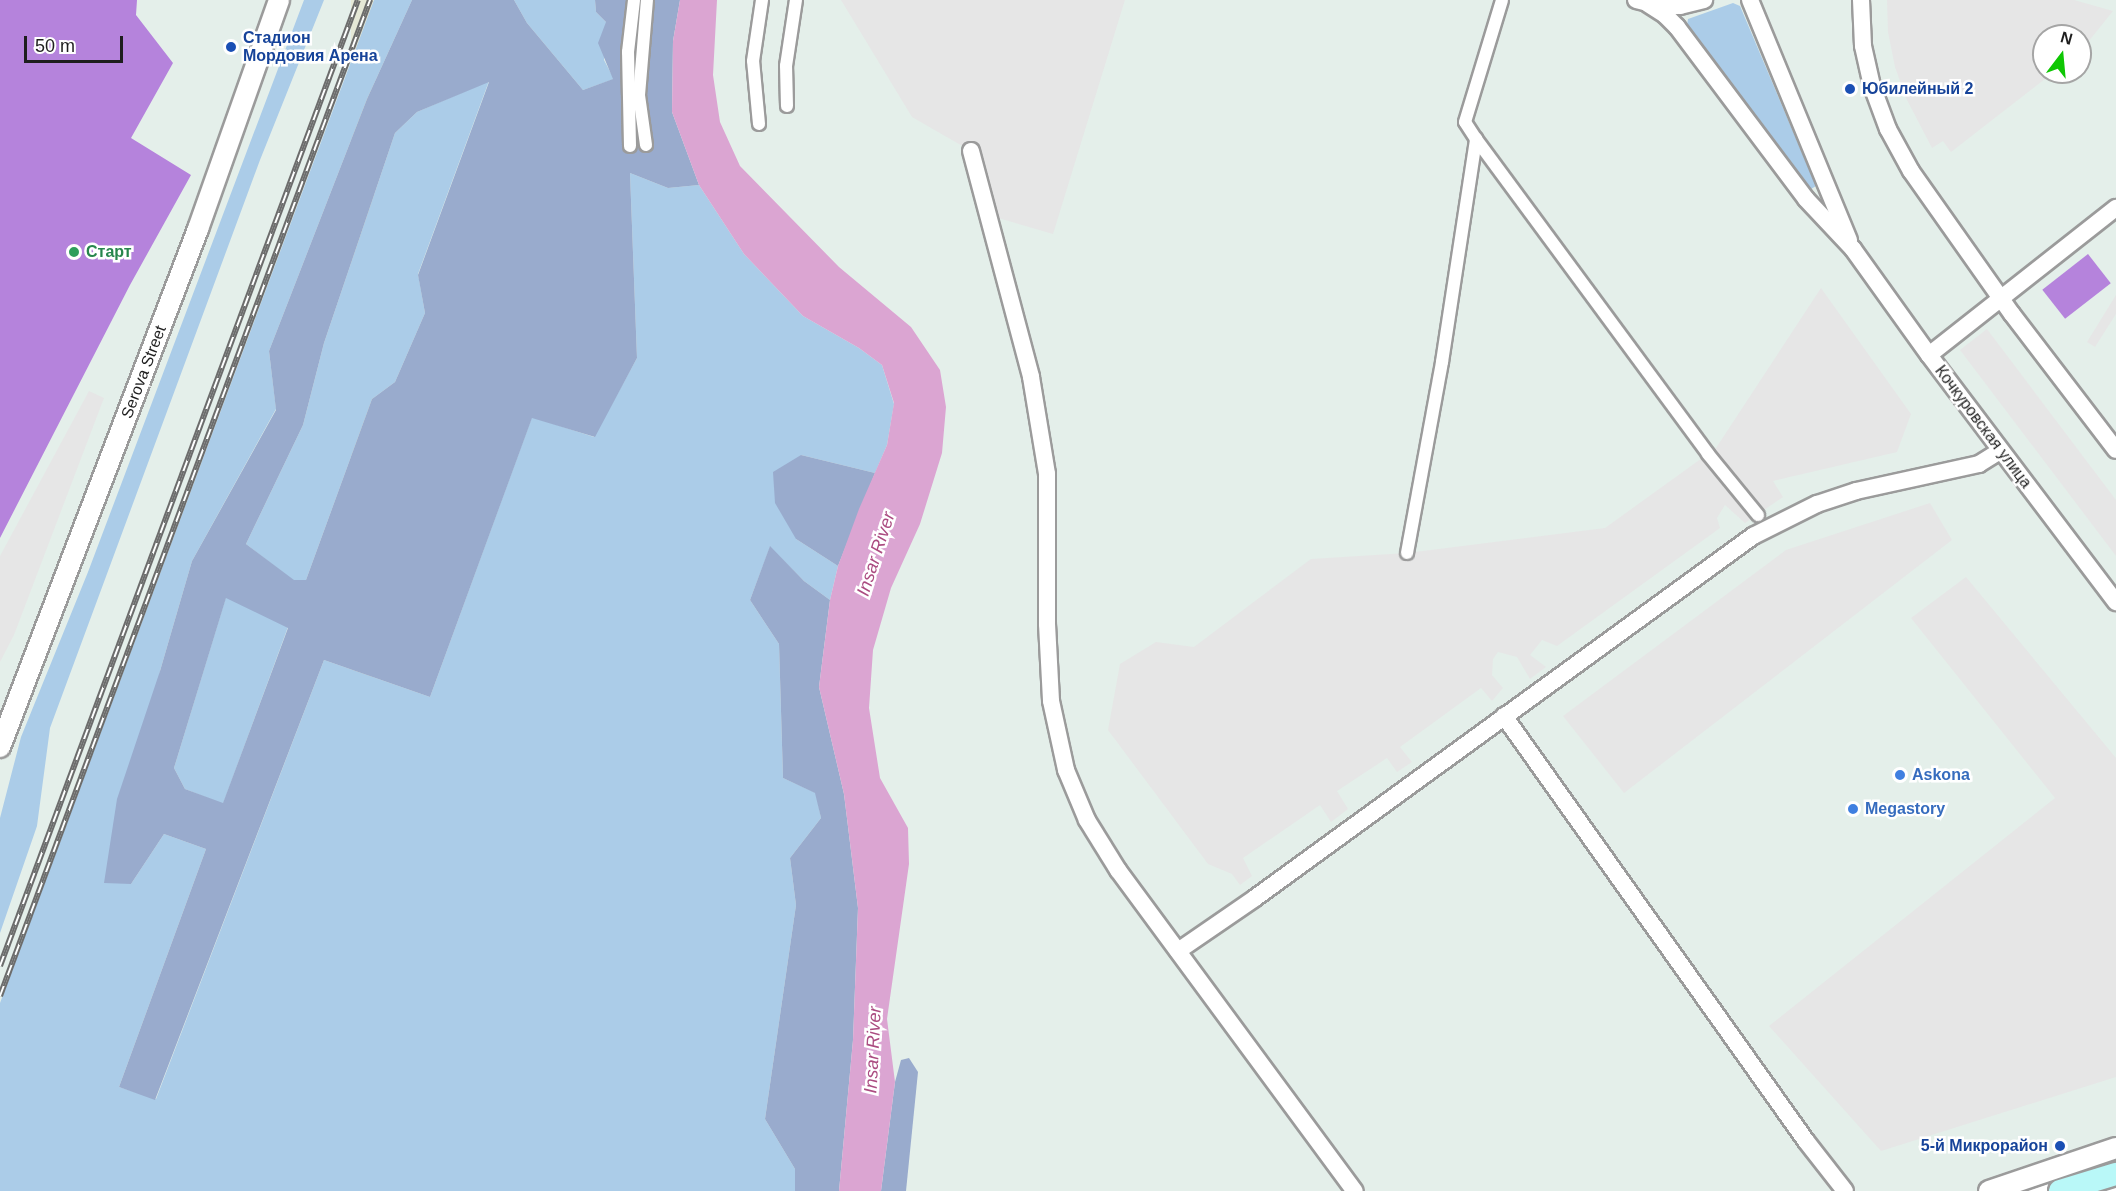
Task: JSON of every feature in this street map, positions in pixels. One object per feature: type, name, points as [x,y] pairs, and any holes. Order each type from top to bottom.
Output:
[{"type":"main road","points":[[2060,1191],[2116,1174]]},
{"type":"street","name":"Serova Street","points":[[1,741],[198,229],[279,0]]},
{"type":"street","points":[[630,146],[628,52],[634,0]]},
{"type":"street","points":[[646,145],[639,95],[647,0]]},
{"type":"street","points":[[759,124],[753,61],[762,0]]},
{"type":"street","points":[[787,106],[786,66],[796,0]]},
{"type":"street","points":[[1502,0],[1466,122],[1476,139],[1708,454],[1758,515]]},
{"type":"street","points":[[1642,2],[1680,6],[1704,0]]},
{"type":"street","name":"Кочкуровская улица","points":[[1750,0],[1853,249]]},
{"type":"street","points":[[1861,0],[1863,46],[1872,86],[1888,129],[1911,171],[2002,299],[2116,450]]},
{"type":"street","name":"Кочкуровская улица","points":[[1642,2],[1665,15],[1677,27],[1806,199],[1853,249],[2000,451],[2116,602]]},
{"type":"street","points":[[1407,553],[1442,362],[1476,139]]},
{"type":"street","points":[[971,151],[1031,377],[1047,474],[1047,624],[1051,701],[1065,770],[1087,820],[1118,870],[1355,1191]]},
{"type":"street","points":[[1929,355],[2116,208]]},
{"type":"street","points":[[1178,951],[1255,898],[1768,527],[1817,504],[1856,491],[1979,464],[2000,451]]},
{"type":"street","points":[[1504,716],[1806,1141],[1845,1191]]},
{"type":"street","points":[[1989,1191],[2116,1148]]},
{"type":"shaded area","name":"Старт","points":[[0,0],[137,0],[136,15],[173,63],[131,138],[191,175],[130,285],[0,538]]},
{"type":"shaded area","points":[[304,0],[324,0],[260,160],[50,728],[37,826],[0,933],[0,818],[21,737],[88,572]]},
{"type":"shaded area","points":[[351,0],[374,0],[374,1007],[351,1007]]},
{"type":"shaded area","points":[[374,0],[412,0],[367,99],[269,351],[276,409],[192,561],[160,671],[131,884],[164,834],[206,849],[119,1087],[156,1099],[324,660],[430,697],[532,417],[594,437],[637,358],[630,173],[668,188],[699,185],[744,254],[803,316],[859,348],[882,365],[894,404],[887,445],[875,473],[801,455],[796,539],[838,566],[830,600],[804,581],[770,547],[750,600],[779,644],[783,778],[816,793],[821,818],[790,858],[796,905],[765,1119],[795,1169],[795,1191],[0,1191],[0,1003]]},
{"type":"shaded area","points":[[412,0],[514,0],[527,23],[583,90],[613,79],[598,43],[606,22],[596,12],[595,0],[680,0],[673,41],[672,112],[699,185],[668,188],[630,173],[637,358],[595,437],[532,418],[430,697],[324,660],[155,1100],[119,1087],[206,849],[164,834],[131,884],[104,883],[117,799],[160,671],[192,561],[276,410],[269,351],[367,99]],"holes":[[[489,82],[418,275],[425,313],[395,382],[372,399],[306,580],[294,580],[246,544],[303,425],[324,343],[395,133],[417,112]],[[226,598],[288,628],[223,803],[185,789],[174,768]]]},
{"type":"shaded area","points":[[514,0],[595,0],[596,12],[606,22],[604,60],[614,79],[583,90],[527,23]]},
{"type":"shaded area","points":[[841,0],[1125,0],[1053,234],[988,215],[971,151],[912,117]]},
{"type":"shaded area","points":[[1887,0],[2074,0],[2113,11],[2092,37],[2092,24],[2032,24],[2032,84],[2039,84],[1951,152],[1943,141],[1932,148],[1906,98],[1895,67],[1888,32]]},
{"type":"shaded area","points":[[1733,3],[1740,6],[1816,186],[1811,189],[1687,25],[1688,19]]},
{"type":"shaded area","points":[[489,81],[418,274],[425,313],[395,382],[372,399],[306,580],[294,581],[246,544],[303,425],[324,343],[395,133],[417,112]]},
{"type":"shaded area","points":[[2088,254],[2111,283],[2065,319],[2042,290]]},
{"type":"shaded area","points":[[1821,288],[1911,414],[1897,452],[1773,481],[1783,497],[1745,523],[1725,505],[1717,518],[1720,528],[1557,646],[1542,640],[1530,655],[1546,667],[1530,679],[1517,657],[1498,652],[1493,659],[1492,675],[1503,688],[1492,701],[1481,688],[1400,747],[1412,762],[1397,772],[1387,758],[1337,791],[1348,809],[1331,822],[1320,805],[1243,858],[1252,876],[1240,885],[1232,874],[1208,864],[1108,730],[1120,664],[1156,642],[1194,647],[1311,559],[1407,553],[1605,528],[1716,448]]},
{"type":"shaded area","points":[[2116,295],[2116,314],[2095,347],[2087,342]]},
{"type":"shaded area","points":[[1987,329],[2116,500],[2116,556],[1960,350]]},
{"type":"shaded area","points":[[89,391],[104,398],[14,635],[0,662],[0,556]]},
{"type":"shaded area","points":[[801,455],[875,473],[838,566],[796,539],[775,503],[773,472]]},
{"type":"shaded area","points":[[1930,503],[1952,540],[1624,793],[1563,716],[1786,550]]},
{"type":"shaded area","points":[[770,546],[804,581],[830,600],[819,687],[844,794],[858,908],[853,1040],[839,1191],[795,1191],[795,1169],[765,1119],[796,905],[790,858],[821,818],[815,793],[783,778],[779,644],[750,600]]},
{"type":"shaded area","points":[[1966,577],[2116,758],[2116,1077],[1881,1151],[1769,1026],[2055,798],[1911,618]]},
{"type":"shaded area","points":[[226,597],[288,627],[223,804],[185,789],[174,768]]},
{"type":"shaded area","points":[[909,1058],[918,1072],[906,1191],[881,1191],[895,1082],[901,1060]]},
{"type":"water","name":"Insar River","points":[[680,0],[717,0],[713,75],[720,122],[740,166],[839,267],[911,327],[940,370],[946,407],[942,453],[920,524],[891,588],[873,650],[869,708],[880,778],[908,828],[909,864],[887,1019],[895,1082],[881,1191],[839,1191],[853,1040],[858,908],[844,794],[819,687],[830,600],[838,566],[859,509],[887,445],[894,403],[882,365],[859,348],[803,316],[744,254],[699,185],[672,112],[673,41]]},
{"type":"pier","points":[[2116,1157],[2116,1191],[2012,1191]]},
{"type":"railway","points":[[0,966],[358,0]]},
{"type":"railway","points":[[0,996],[370,0]]},
{"type":"place","name":"Стадион Мордовия Арена","points":[[231,47]]},
{"type":"place","name":"Юбилейный 2","points":[[1850,89]]},
{"type":"place","name":"Старт","points":[[74,252]]},
{"type":"place","name":"Askona","points":[[1900,775]]},
{"type":"place","name":"Megastory","points":[[1853,809]]},
{"type":"place","name":"5-й Микрорайон","points":[[2060,1146]]}]
